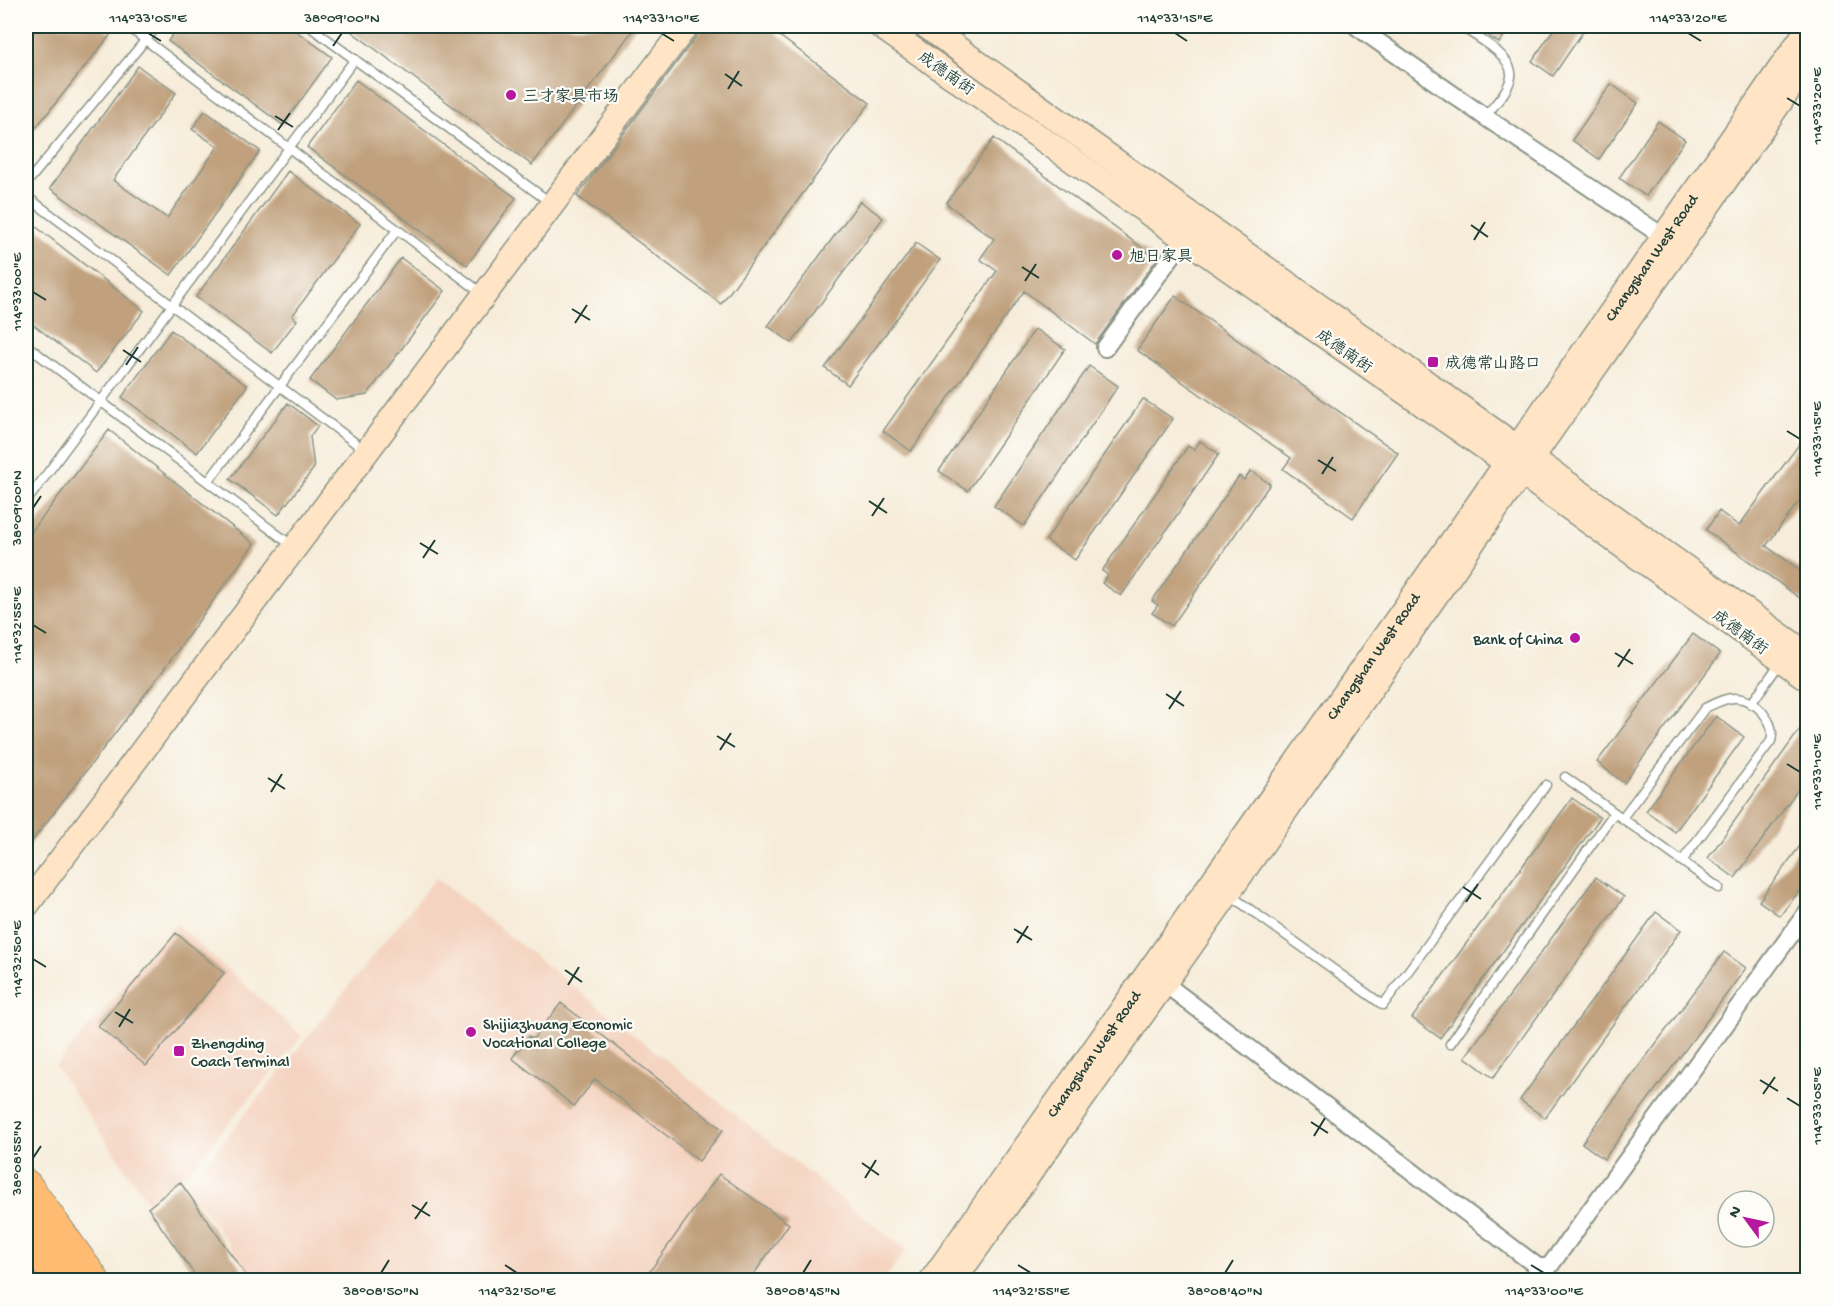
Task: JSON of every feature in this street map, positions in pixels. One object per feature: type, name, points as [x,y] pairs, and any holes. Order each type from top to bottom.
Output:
[{"type":"highway","points":[[26,1186],[93,1281]]},
{"type":"highway","points":[[26,1232],[60,1281]]},
{"type":"main road","points":[[26,906],[686,26]]},
{"type":"main road","name":"成德南街","points":[[880,26],[1185,238],[1808,655]]},
{"type":"main road","name":"成德南街","points":[[926,26],[1519,460],[1808,679]]},
{"type":"main road","name":"Changshan West Road","points":[[954,1281],[1227,893],[1519,460],[1664,237],[1808,28]]},
{"type":"main road","name":"Changshan West Road","points":[[932,1281],[1519,460],[1808,62]]},
{"type":"street","points":[[1356,26],[1485,117],[1664,237]]},
{"type":"street","points":[[1105,348],[1185,238]]},
{"type":"street","points":[[1164,983],[1538,1267],[1549,1267],[1808,911]]},
{"type":"lane","points":[[127,26],[484,295]]},
{"type":"lane","points":[[26,184],[157,26]]},
{"type":"lane","points":[[309,26],[552,204]]},
{"type":"lane","points":[[1460,26],[1501,54],[1510,66],[1510,77],[1504,92],[1485,117]]},
{"type":"lane","points":[[26,502],[355,59]]},
{"type":"lane","points":[[26,196],[366,452]]},
{"type":"lane","points":[[208,483],[397,230]]},
{"type":"lane","points":[[26,345],[294,548]]},
{"type":"lane","points":[[1751,704],[1782,661]]},
{"type":"lane","points":[[1450,1044],[1618,815],[1705,708],[1724,700],[1737,698],[1763,713],[1771,724],[1773,734],[1771,741],[1682,861]]},
{"type":"lane","points":[[1565,777],[1719,888]]},
{"type":"lane","points":[[1227,893],[1383,1005],[1546,785]]},
{"type":"shaded area","name":"Shijiazhuang Economic Vocational College","points":[[436,878],[906,1250],[884,1280],[254,1280],[187,1186]]},
{"type":"shaded area","name":"Zhengding Coach Terminal","points":[[176,924],[302,1036],[191,1168],[147,1201],[55,1066]]},
{"type":"building","points":[[26,26],[101,26],[111,34],[26,140]]},
{"type":"building","points":[[179,26],[289,26],[332,57],[283,125],[168,41]]},
{"type":"building","name":"三才家具市场","points":[[344,26],[636,26],[532,165]]},
{"type":"building","points":[[704,26],[766,26],[870,103],[721,304],[577,196]]},
{"type":"building","points":[[1474,26],[1511,26],[1499,43]]},
{"type":"building","points":[[1556,26],[1587,26],[1553,76],[1532,61]]},
{"type":"building","points":[[138,66],[176,93],[113,180],[167,218],[218,147],[192,129],[205,111],[260,151],[171,275],[50,188]]},
{"type":"building","points":[[356,80],[516,198],[467,265],[307,147]]},
{"type":"building","points":[[1611,84],[1638,103],[1599,159],[1572,140]]},
{"type":"building","points":[[1658,121],[1685,140],[1646,196],[1619,178]]},
{"type":"building","points":[[994,138],[1157,259],[1095,344],[1024,291],[911,451],[883,431],[997,271],[980,259],[994,239],[946,203]]},
{"type":"building","points":[[288,171],[360,224],[292,316],[297,320],[272,353],[196,297]]},
{"type":"building","points":[[860,201],[883,218],[792,343],[768,326]]},
{"type":"building","points":[[26,219],[144,311],[96,373],[26,319]]},
{"type":"building","points":[[916,243],[940,260],[848,385],[825,368]]},
{"type":"building","points":[[401,258],[445,291],[367,395],[336,400],[310,380]]},
{"type":"building","points":[[1175,296],[1398,453],[1353,518],[1283,469],[1291,458],[1137,350]]},
{"type":"building","points":[[1035,329],[1065,349],[968,491],[939,471]]},
{"type":"building","points":[[171,330],[247,386],[197,453],[122,397]]},
{"type":"building","points":[[1089,366],[1118,386],[1024,526],[994,506]]},
{"type":"building","points":[[1143,399],[1173,419],[1075,560],[1046,540]]},
{"type":"building","points":[[288,403],[318,426],[310,436],[314,468],[278,515],[230,479]]},
{"type":"building","points":[[109,430],[254,544],[162,672],[26,849],[26,539]]},
{"type":"building","points":[[1808,432],[1808,489],[1766,546],[1808,576],[1808,604],[1706,530],[1719,511],[1739,526]]},
{"type":"building","points":[[1200,441],[1219,454],[1121,596],[1102,583],[1108,575],[1102,571],[1188,446],[1194,450]]},
{"type":"building","points":[[1251,471],[1270,484],[1172,626],[1152,613],[1158,605],[1152,601],[1239,476],[1244,480]]},
{"type":"building","points":[[1693,634],[1720,654],[1624,783],[1597,762]]},
{"type":"building","points":[[1716,716],[1744,737],[1675,832],[1646,811]]},
{"type":"building","points":[[1808,718],[1808,775],[1735,878],[1708,858]]},
{"type":"building","points":[[1572,798],[1600,818],[1440,1038],[1412,1018]]},
{"type":"building","points":[[1808,835],[1808,879],[1780,916],[1759,901]]},
{"type":"building","points":[[1596,877],[1624,897],[1493,1078],[1465,1057]]},
{"type":"building","points":[[1656,912],[1681,930],[1545,1118],[1520,1100]]},
{"type":"building","points":[[176,933],[224,973],[146,1066],[98,1026]]},
{"type":"building","points":[[1724,952],[1746,968],[1604,1159],[1582,1143]]},
{"type":"building","points":[[561,1003],[723,1130],[699,1161],[595,1079],[574,1106],[512,1058],[529,1036],[533,1039]]},
{"type":"building","points":[[719,1174],[789,1224],[749,1281],[643,1281]]},
{"type":"building","points":[[180,1182],[250,1281],[199,1281],[148,1208]]},
{"type":"place","name":"三才家具市场","points":[[511,95]]},
{"type":"place","name":"旭日家具","points":[[1117,255]]},
{"type":"place","name":"成德常山路口","points":[[1433,362]]},
{"type":"place","name":"Bank of China","points":[[1575,638]]},
{"type":"place","name":"Shijiazhuang Economic Vocational College","points":[[471,1032]]},
{"type":"place","name":"Zhengding Coach Terminal","points":[[179,1051]]}]
